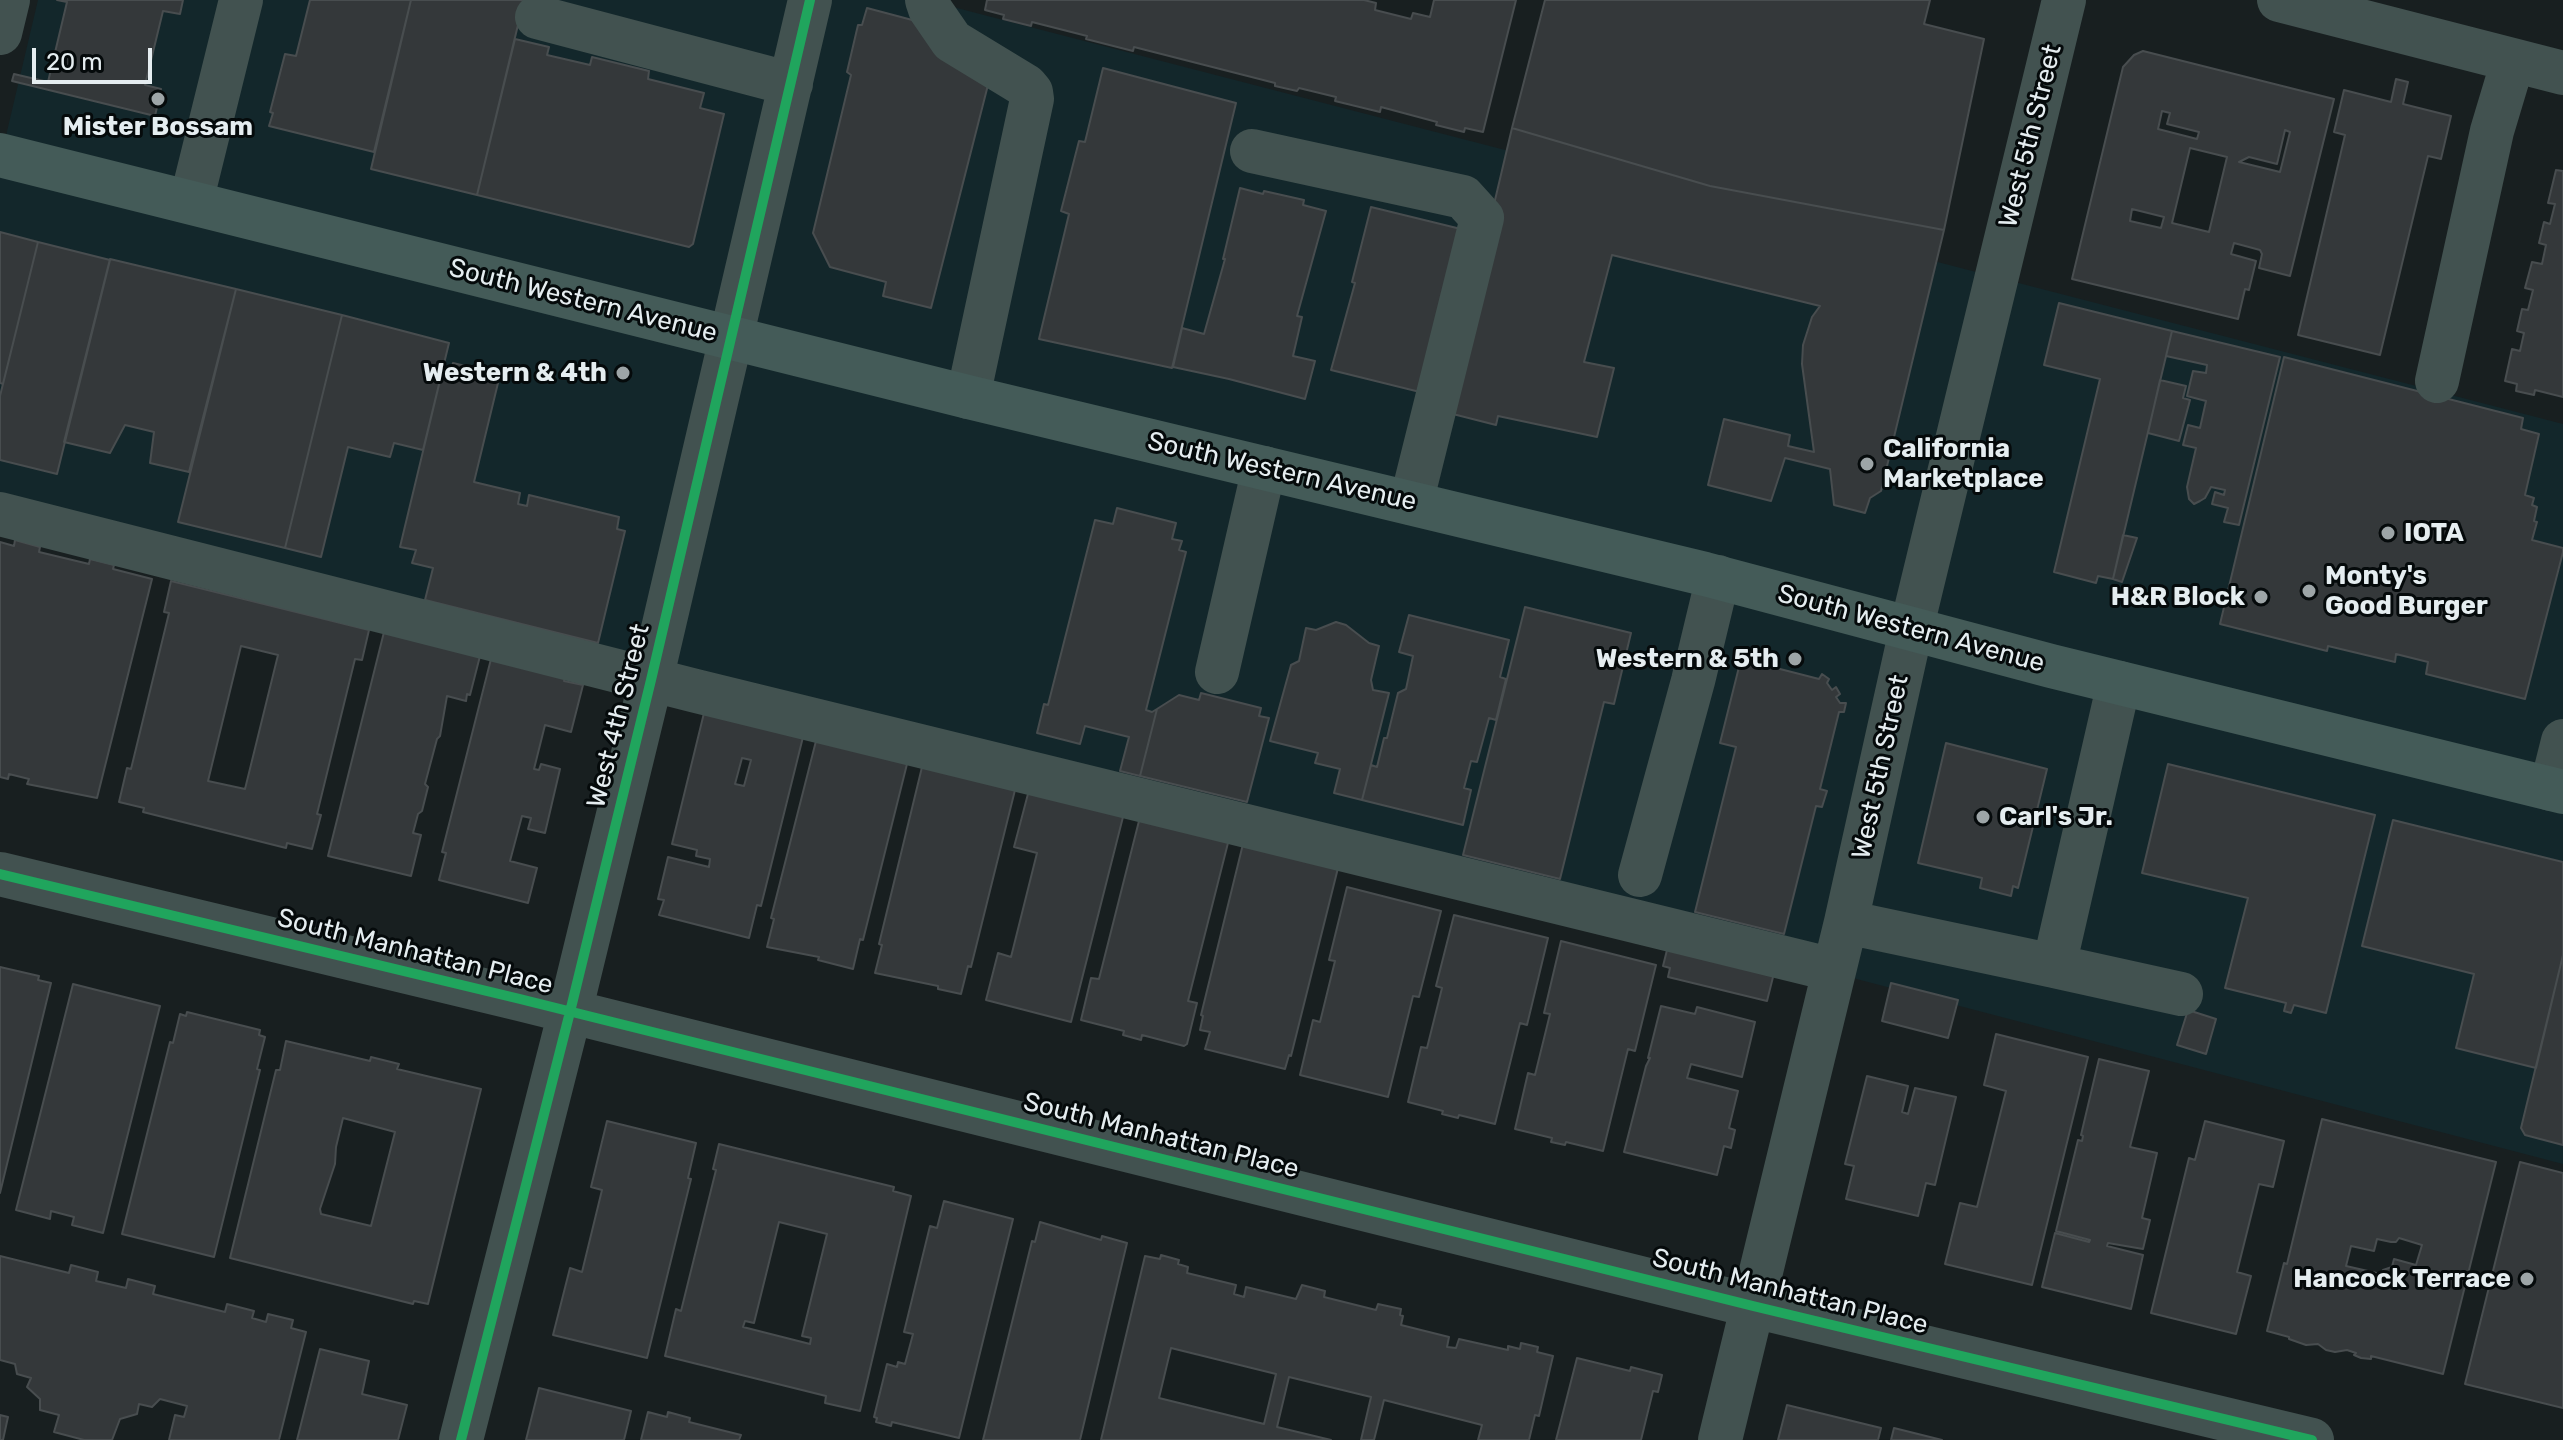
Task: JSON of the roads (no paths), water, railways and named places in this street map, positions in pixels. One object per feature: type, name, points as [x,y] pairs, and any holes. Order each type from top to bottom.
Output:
[{"type":"main road","name":"South Western Avenue","points":[[0,155],[730,339],[1718,577],[1911,630],[2557,791]]},
{"type":"street","points":[[0,33],[8,0]]},
{"type":"street","points":[[191,202],[241,0]]},
{"type":"street","name":"West 4th Street","points":[[461,1440],[651,680],[810,0]]},
{"type":"street","points":[[927,0],[952,41],[1026,86],[1032,99],[968,397]]},
{"type":"street","name":"West 5th Street","points":[[1720,1440],[1846,922],[1911,630],[2064,0]]},
{"type":"street","points":[[2279,0],[2563,73]]},
{"type":"street","points":[[537,17],[791,84]]},
{"type":"street","points":[[2437,381],[2492,131],[2513,61]]},
{"type":"street","points":[[1252,151],[1463,197],[1482,218],[1411,503]]},
{"type":"street","points":[[1217,672],[1264,468]]},
{"type":"street","points":[[0,514],[651,680],[1834,970]]},
{"type":"street","points":[[1640,875],[1718,577]]},
{"type":"street","points":[[2054,966],[2119,683]]},
{"type":"street","points":[[2557,791],[2563,741]]},
{"type":"street","name":"South Manhattan Place","points":[[0,874],[1753,1306],[2312,1440]]},
{"type":"street","points":[[1846,922],[2181,994]]},
{"type":"place","name":"Mister Bossam","points":[[158,99]]},
{"type":"place","name":"Western & 4th","points":[[623,373]]},
{"type":"place","name":"California Marketplace","points":[[1867,464]]},
{"type":"place","name":"IOTA","points":[[2388,533]]},
{"type":"place","name":"Monty's Good Burger","points":[[2309,591]]},
{"type":"place","name":"H&R Block","points":[[2261,597]]},
{"type":"place","name":"Western & 5th","points":[[1795,659]]},
{"type":"place","name":"Carl's Jr.","points":[[1983,817]]},
{"type":"place","name":"Hancock Terrace","points":[[2527,1279]]}]
